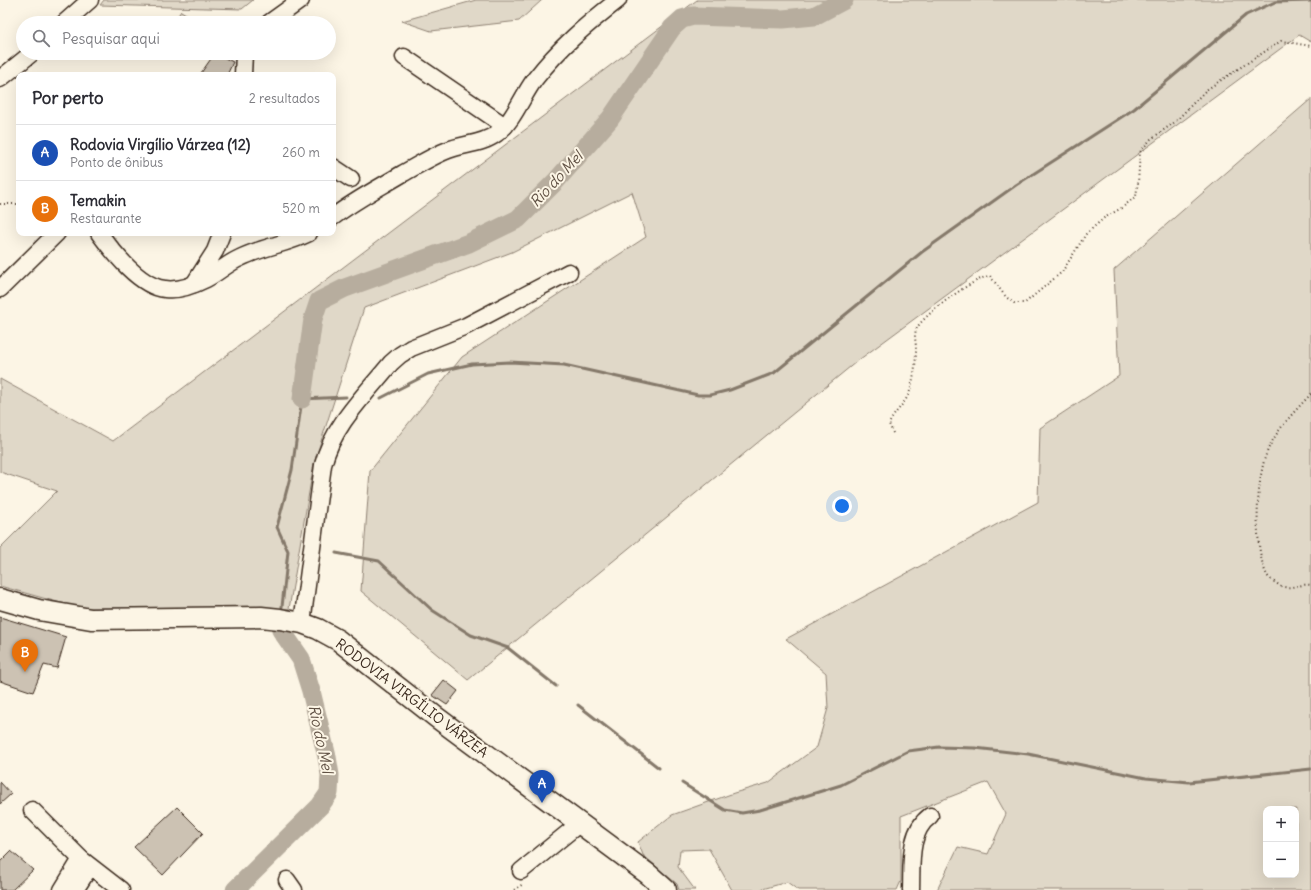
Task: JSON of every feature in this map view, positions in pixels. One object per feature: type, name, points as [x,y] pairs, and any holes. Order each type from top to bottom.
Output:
[{"type":"main road","name":"RODOVIA VIRGÍLIO VÁRZEA","points":[[0,599],[39,610],[91,619],[261,617],[302,623],[338,640],[357,653],[436,717],[580,823],[654,879],[666,890]]},
{"type":"street","points":[[72,16],[90,0]]},
{"type":"street","points":[[279,16],[302,0]]},
{"type":"street","points":[[336,215],[363,195],[433,157],[454,148],[489,138],[505,126],[530,86],[554,54],[618,0]]},
{"type":"street","points":[[404,57],[505,126]]},
{"type":"street","points":[[0,79],[23,60]]},
{"type":"street","points":[[243,72],[244,60]]},
{"type":"street","points":[[336,169],[351,179]]},
{"type":"street","points":[[0,289],[54,236]]},
{"type":"street","points":[[102,236],[131,269],[150,284],[165,290],[174,290],[194,284],[215,274],[241,257],[300,236]]},
{"type":"street","points":[[194,284],[215,251],[221,236]]},
{"type":"street","points":[[302,623],[323,465],[327,449],[334,434],[391,363],[400,354],[466,326],[569,272]]},
{"type":"street","points":[[32,810],[85,863],[121,890]]},
{"type":"street","points":[[911,890],[915,834],[922,821],[930,816]]},
{"type":"street","points":[[521,871],[580,823]]},
{"type":"street","points":[[62,890],[85,863]]},
{"type":"street","points":[[75,890],[85,863]]},
{"type":"path","points":[[893,433],[889,424],[892,417],[909,393],[915,369],[916,331],[922,320],[968,284],[983,276],[990,276],[1006,297],[1014,303],[1025,302],[1062,272],[1086,234],[1104,218],[1123,207],[1136,196],[1140,152],[1151,139],[1175,122],[1206,90],[1280,41],[1311,46]]},
{"type":"path","points":[[0,204],[16,204]]},
{"type":"path","points":[[1311,394],[1290,417],[1267,452],[1260,473],[1259,495],[1259,540],[1262,562],[1267,577],[1282,586],[1311,585]]},
{"type":"shaded area","points":[[104,0],[253,0],[242,9],[100,5]]},
{"type":"shaded area","points":[[476,0],[542,0],[519,21],[431,31],[402,21]]},
{"type":"shaded area","points":[[697,0],[1311,0],[1311,42],[1299,35],[856,362],[468,680],[361,591],[370,471],[462,357],[646,237],[632,192],[512,252],[364,308],[314,463],[289,609],[79,608],[0,586],[0,548],[57,491],[0,472],[0,379],[113,441]]},
{"type":"shaded area","points":[[181,11],[189,16],[178,16]]},
{"type":"shaded area","points":[[1311,99],[1311,890],[937,890],[958,847],[988,854],[1006,814],[988,782],[901,816],[901,881],[897,890],[798,890],[787,882],[759,890],[732,890],[709,849],[680,850],[678,867],[695,890],[679,890],[677,884],[643,855],[638,842],[672,815],[734,793],[768,783],[817,747],[828,708],[826,673],[786,639],[1038,502],[1040,428],[1119,376],[1114,270]]},
{"type":"building","points":[[210,60],[229,60],[233,62],[228,72],[202,72]]},
{"type":"building","points":[[0,617],[66,637],[57,668],[44,665],[33,692],[0,681]]},
{"type":"building","points":[[444,680],[458,691],[447,705],[432,695]]},
{"type":"building","points":[[0,782],[11,794],[0,804]]},
{"type":"building","points":[[177,807],[203,833],[163,875],[134,847]]},
{"type":"building","points":[[11,851],[33,870],[12,890],[0,890],[0,862]]},
{"type":"waterway","name":"Rio do Mel","points":[[302,399],[313,319],[319,301],[345,288],[469,243],[518,219],[556,181],[610,119],[672,28],[682,19],[693,16],[783,19],[814,16],[844,0]]},
{"type":"waterway","points":[[381,398],[428,374],[472,364],[510,362],[564,365],[698,395],[710,395],[730,390],[774,373],[922,252],[1016,185],[1134,109],[1246,15],[1275,2],[1311,1]]},
{"type":"waterway","points":[[282,607],[288,551],[277,527],[292,470],[302,399],[346,397]]},
{"type":"waterway","points":[[336,553],[379,561],[432,610],[471,635],[508,648],[556,686]]},
{"type":"waterway","name":"Rio do Mel","points":[[235,890],[320,806],[329,793],[330,775],[327,757],[311,691],[301,659],[281,630]]},
{"type":"waterway","points":[[578,705],[659,768]]},
{"type":"waterway","points":[[682,783],[725,810],[742,813],[760,810],[841,785],[908,751],[939,747],[975,748],[1028,754],[1146,778],[1189,782],[1311,769]]},
{"type":"place","name":"Temakin","points":[[25,672]]},
{"type":"place","name":"Rodovia Virgílio Várzea (12)","points":[[542,803]]}]
